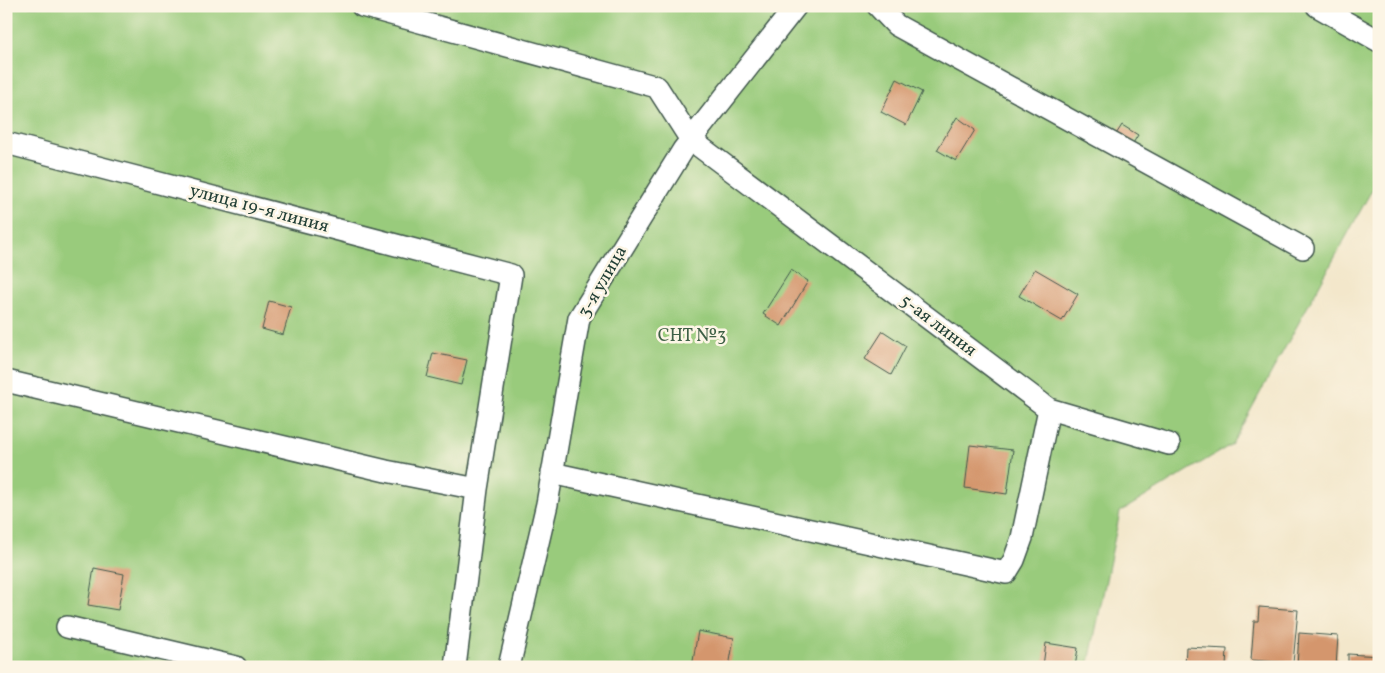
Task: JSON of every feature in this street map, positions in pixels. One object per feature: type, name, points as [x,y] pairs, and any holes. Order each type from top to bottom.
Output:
[{"type":"street","points":[[362,6],[657,87],[691,140]]},
{"type":"street","name":"3-я улица","points":[[510,667],[552,473],[579,318],[683,150],[796,6]]},
{"type":"street","points":[[878,6],[896,25],[1303,248]]},
{"type":"street","points":[[1317,6],[1379,41]]},
{"type":"street","name":"5-ая линия","points":[[691,140],[1049,409]]},
{"type":"street","name":"улица 19-я линия","points":[[6,143],[511,275],[477,489]]},
{"type":"street","points":[[6,381],[386,471],[477,489],[456,667]]},
{"type":"street","points":[[552,473],[1006,573],[1014,560],[1022,538],[1049,409],[1169,444]]},
{"type":"street","points":[[67,627],[236,667]]},
{"type":"green space","name":"СНТ №3","points":[[6,6],[1379,6],[1379,177],[1232,444],[1120,512],[1088,667],[6,667]]},
{"type":"building","points":[[897,79],[922,92],[906,125],[881,112]]},
{"type":"building","points":[[957,117],[975,130],[956,161],[937,150]]},
{"type":"building","points":[[1122,125],[1138,135],[1129,150],[1113,139]]},
{"type":"building","points":[[1035,269],[1078,294],[1062,321],[1019,296]]},
{"type":"building","points":[[791,270],[808,281],[781,326],[763,314]]},
{"type":"building","points":[[269,301],[291,307],[283,335],[262,329]]},
{"type":"building","points":[[883,331],[906,346],[891,375],[865,359]]},
{"type":"building","points":[[433,353],[467,360],[461,385],[427,377]]},
{"type":"building","points":[[970,445],[1013,450],[1007,494],[965,488]]},
{"type":"building","points":[[94,568],[124,574],[118,610],[88,605]]},
{"type":"building","points":[[1259,607],[1298,610],[1293,663],[1251,660],[1254,621],[1258,621]]},
{"type":"building","points":[[698,631],[734,638],[729,667],[692,667]]},
{"type":"building","points":[[1299,633],[1338,636],[1336,667],[1297,667]]},
{"type":"building","points":[[1046,643],[1078,648],[1075,667],[1043,666]]},
{"type":"building","points":[[1186,647],[1227,649],[1226,667],[1185,667]]},
{"type":"building","points":[[1348,654],[1379,656],[1378,667],[1348,667]]}]
